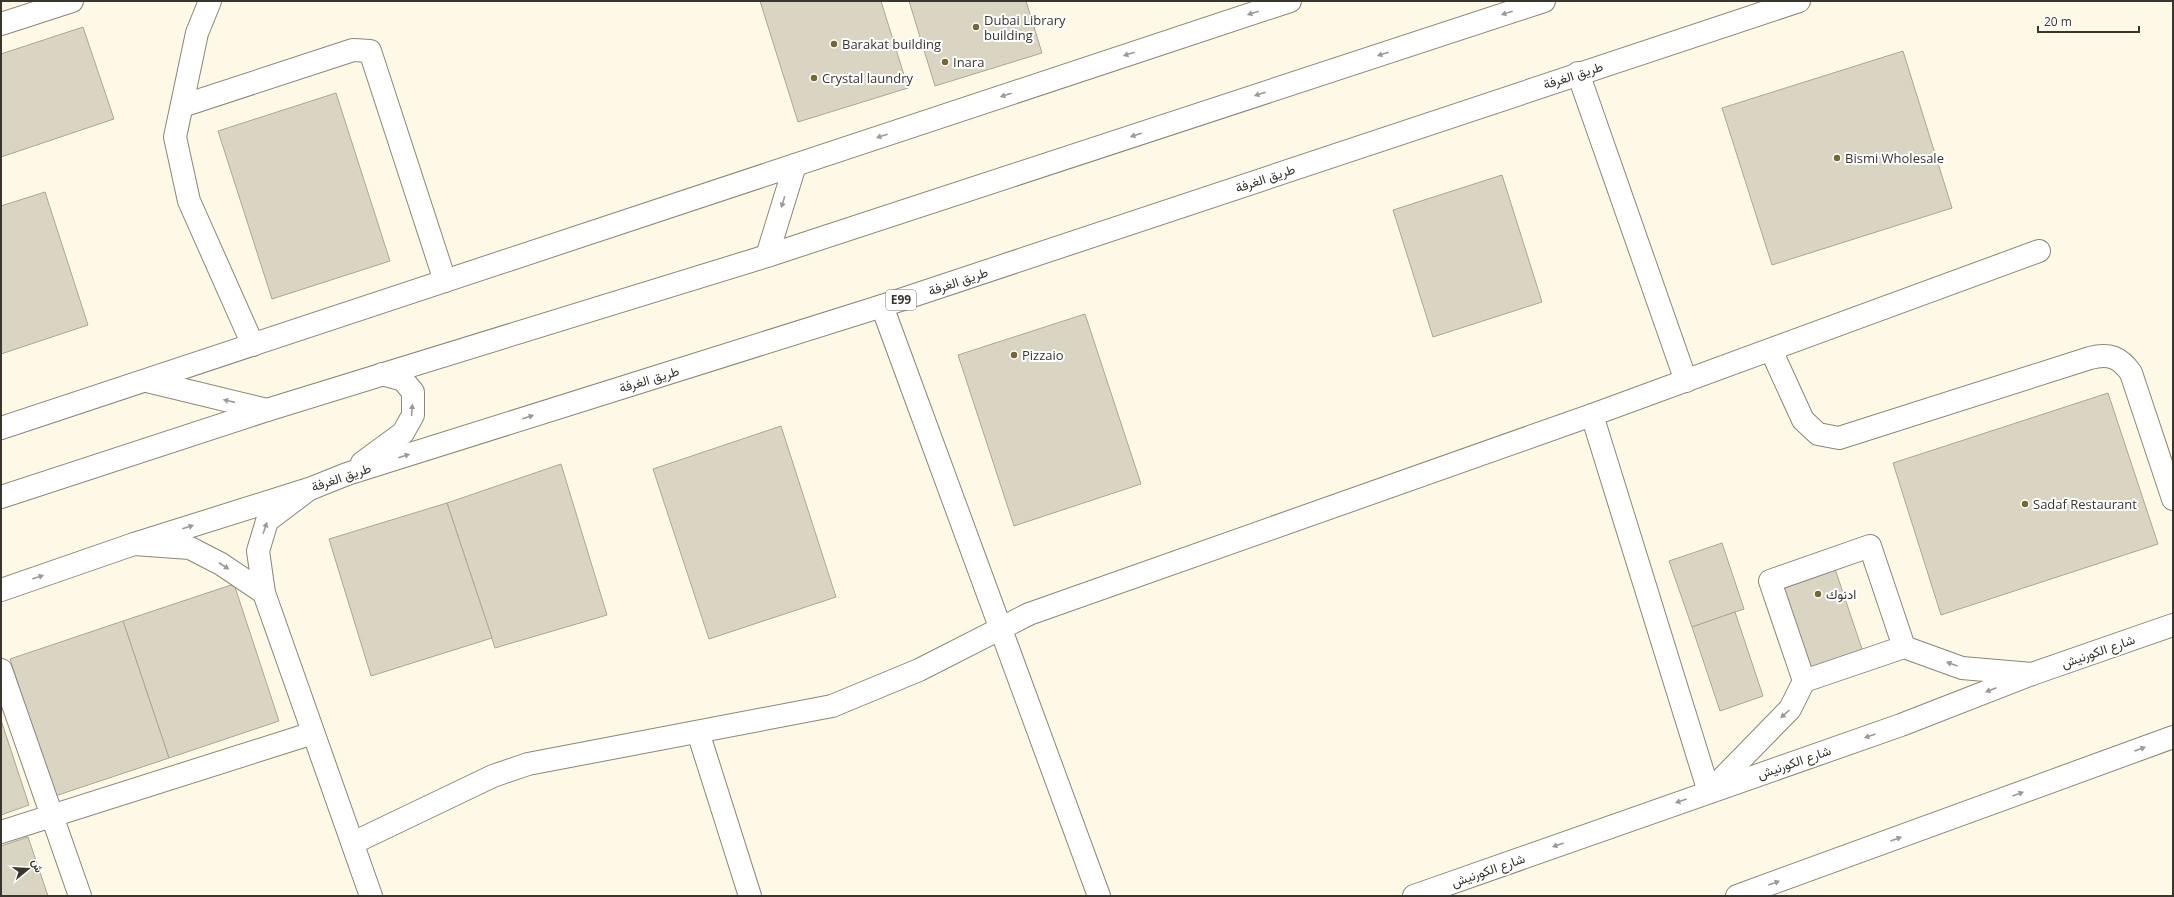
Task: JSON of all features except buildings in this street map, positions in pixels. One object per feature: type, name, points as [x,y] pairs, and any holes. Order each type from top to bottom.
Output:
[{"type":"main road","points":[[1,24],[72,1]]},
{"type":"main road","points":[[210,1],[197,33],[175,137],[189,201],[253,346]]},
{"type":"main road","points":[[1,428],[253,346],[1290,1]]},
{"type":"main road","points":[[1,497],[267,410],[767,256],[1544,1]]},
{"type":"main road","name":"طريق الغرفة","points":[[1,590],[134,544],[312,488],[347,474],[882,306],[1798,1]]},
{"type":"main road","points":[[182,106],[353,50],[370,51],[445,281]]},
{"type":"main road","points":[[1578,73],[1686,381]]},
{"type":"main road","points":[[767,256],[795,165]]},
{"type":"main road","points":[[353,843],[493,776],[528,764],[832,706],[918,670],[1002,626],[1029,614],[1592,415],[2039,251]]},
{"type":"main road","points":[[882,306],[1002,626],[1100,896]]},
{"type":"main road","points":[[1771,350],[1803,420],[1818,434],[1839,438],[2090,358],[2102,355],[2114,356],[2125,363],[2131,373],[2173,499]]},
{"type":"main road","points":[[347,474],[403,433],[413,415],[413,392],[403,380],[382,374]]},
{"type":"main road","points":[[147,381],[267,410]]},
{"type":"main road","points":[[1592,415],[1709,792],[1790,709],[1804,681],[1904,646],[1962,668],[2032,674]]},
{"type":"main road","points":[[312,488],[267,521],[258,551],[264,593],[371,896]]},
{"type":"main road","points":[[134,544],[190,548],[221,564],[264,593]]},
{"type":"main road","points":[[1804,681],[1770,581],[1870,546],[1904,646]]},
{"type":"main road","name":"شارع الكورنيش","points":[[1414,896],[1901,725],[2032,674],[2173,625]]},
{"type":"main road","points":[[1,670],[53,815],[80,896]]},
{"type":"main road","points":[[698,732],[750,896]]},
{"type":"main road","points":[[1,832],[313,733]]},
{"type":"main road","points":[[1737,896],[2173,737]]},
{"type":"place","name":"Dubai Library building","points":[[976,27]]},
{"type":"place","name":"Barakat building","points":[[834,44]]},
{"type":"place","name":"Inara","points":[[945,62]]},
{"type":"place","name":"Crystal laundry","points":[[814,78]]},
{"type":"place","name":"Bismi Wholesale","points":[[1837,158]]},
{"type":"place","name":"Pizzaio","points":[[1014,355]]},
{"type":"place","name":"Sadaf Restaurant","points":[[2025,504]]},
{"type":"place","name":"ادنوك","points":[[1818,594]]}]
